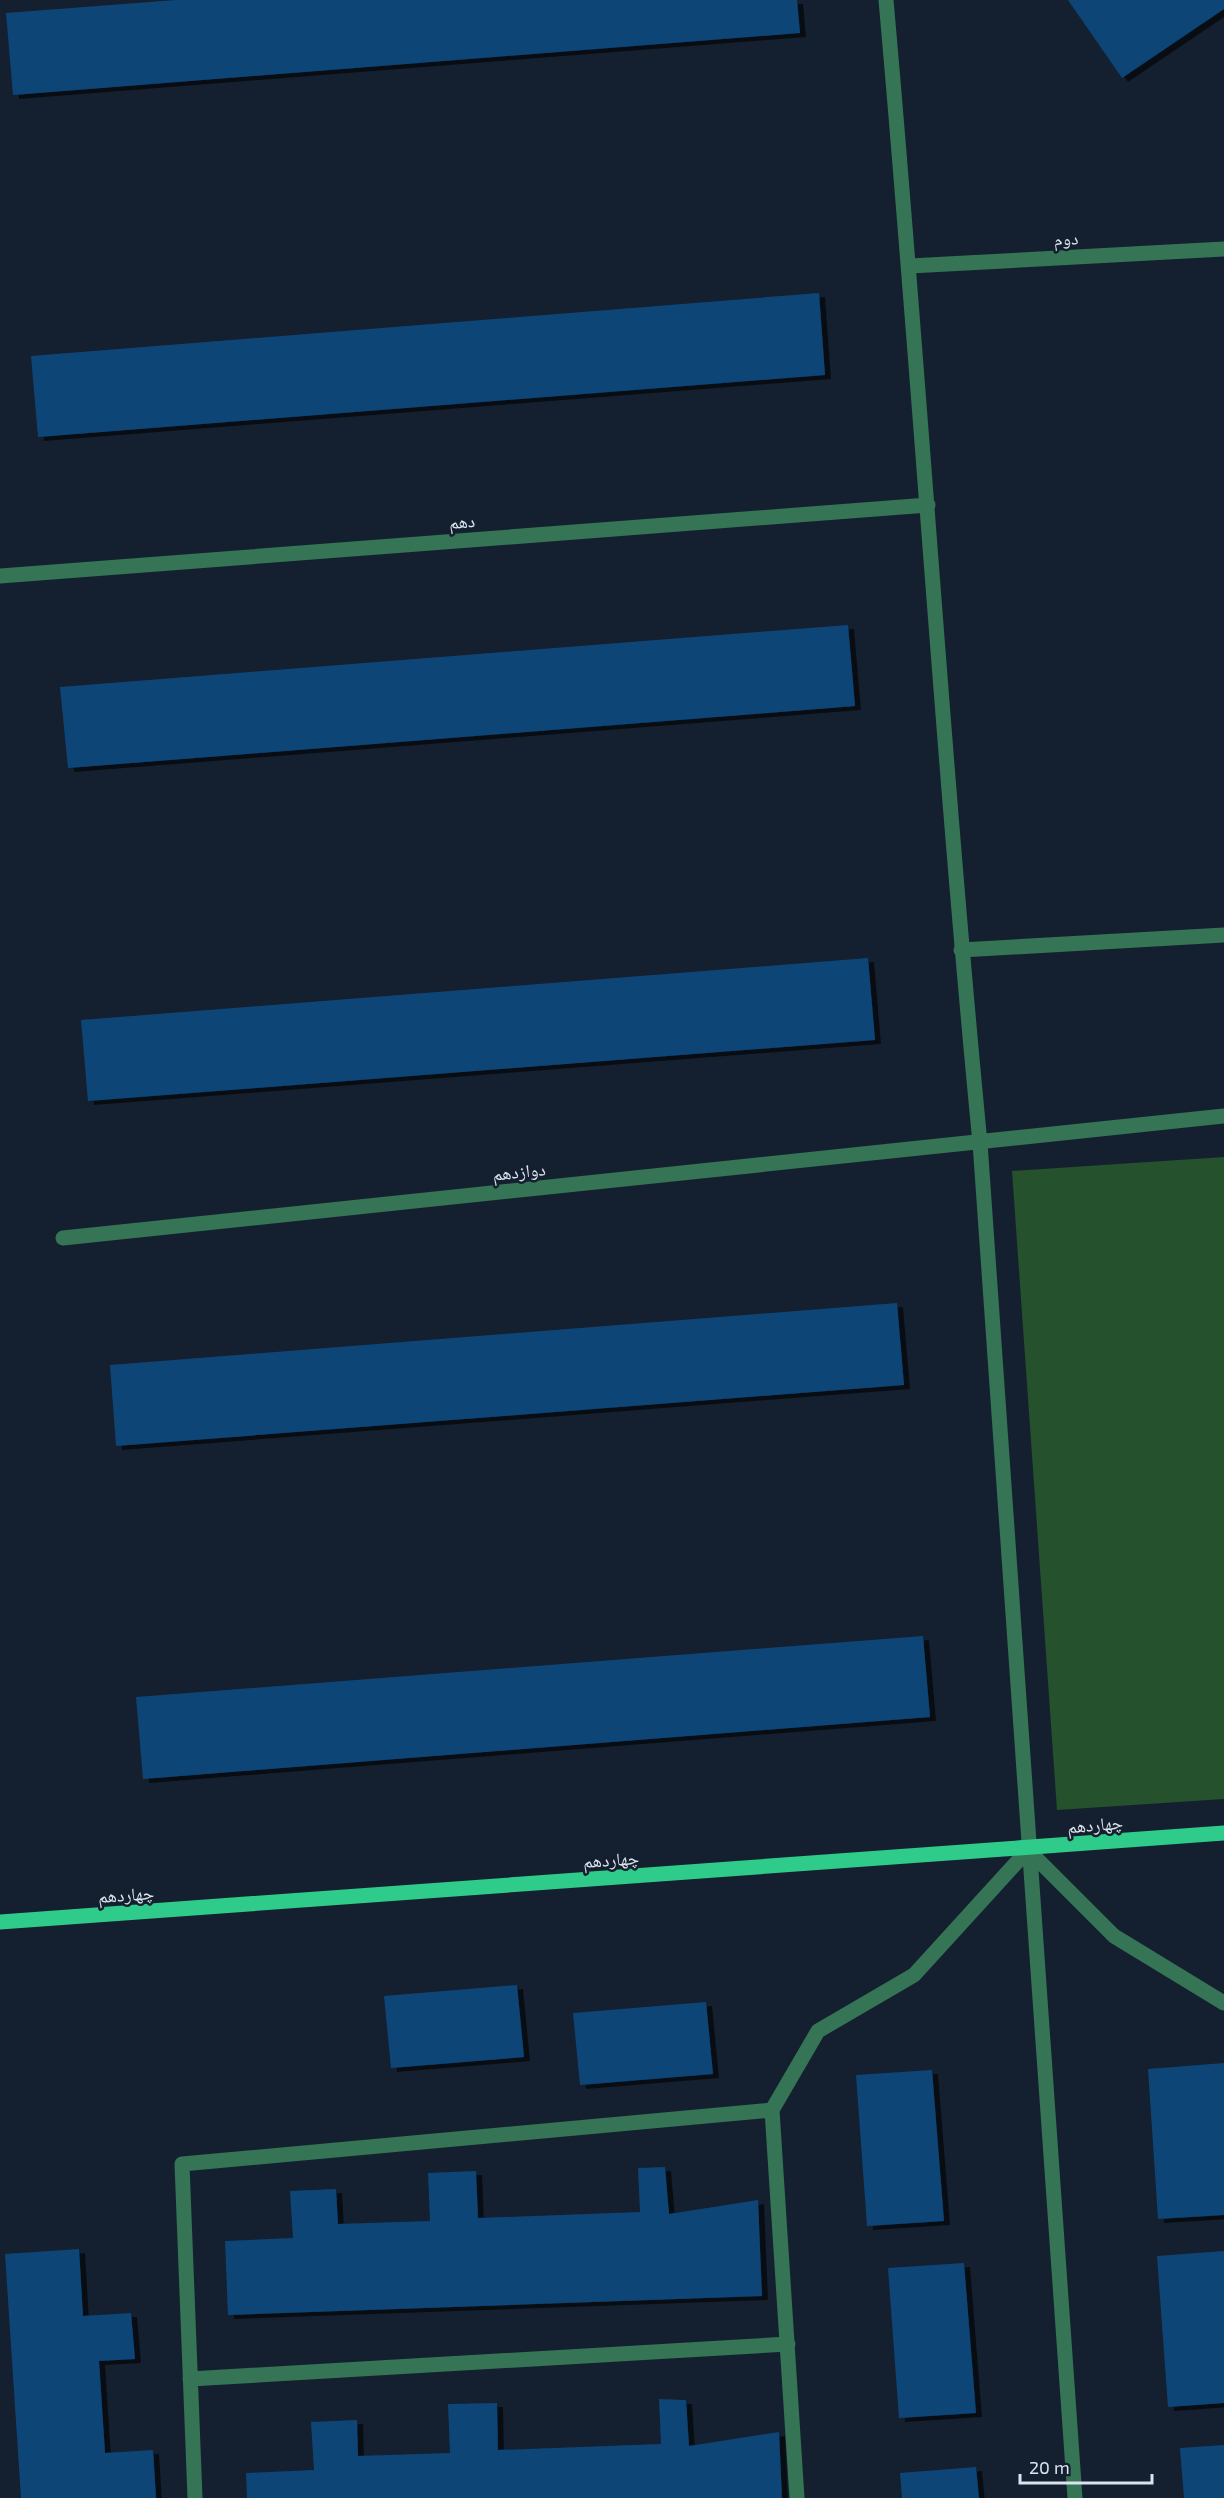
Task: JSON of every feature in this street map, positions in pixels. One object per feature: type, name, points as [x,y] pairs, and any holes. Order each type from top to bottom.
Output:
[{"type":"main road","name":"چهاردهم","points":[[0,1922],[1028,1850],[1224,1833]]},
{"type":"street","points":[[886,0],[910,266],[961,950],[980,1143],[1075,2498]]},
{"type":"street","name":"دوم","points":[[910,266],[1224,249]]},
{"type":"street","name":"دهم","points":[[0,576],[928,505]]},
{"type":"street","points":[[961,950],[1224,935]]},
{"type":"street","name":"دوازدهم","points":[[63,1238],[1224,1116]]},
{"type":"street","points":[[1028,1850],[1114,1936],[1224,2003]]},
{"type":"street","points":[[797,2498],[772,2110],[819,2031],[914,1975],[1028,1850]]},
{"type":"street","points":[[195,2498],[182,2163],[772,2110]]},
{"type":"street","points":[[190,2379],[788,2344]]},
{"type":"green space","points":[[1224,1157],[1224,1799],[1057,1810],[1012,1171]]},
{"type":"building","points":[[176,0],[797,0],[800,33],[13,95],[6,13]]},
{"type":"building","points":[[1068,0],[1224,0],[1224,9],[1122,78]]},
{"type":"building","points":[[819,293],[825,375],[38,437],[31,356]]},
{"type":"building","points":[[848,625],[855,706],[68,768],[60,687]]},
{"type":"building","points":[[868,958],[875,1040],[88,1101],[81,1020]]},
{"type":"building","points":[[897,1303],[904,1385],[116,1446],[110,1365]]},
{"type":"building","points":[[923,1636],[930,1717],[143,1779],[136,1697]]},
{"type":"building","points":[[517,1985],[524,2057],[391,2068],[384,1996]]},
{"type":"building","points":[[706,2002],[713,2074],[580,2085],[573,2013]]},
{"type":"building","points":[[1224,2063],[1224,2215],[1158,2219],[1148,2069]]},
{"type":"building","points":[[932,2070],[944,2221],[867,2226],[856,2075]]},
{"type":"building","points":[[665,2167],[669,2214],[758,2200],[762,2296],[228,2315],[225,2241],[293,2238],[290,2191],[336,2189],[338,2224],[430,2221],[428,2173],[476,2171],[478,2218],[640,2212],[638,2168]]},
{"type":"building","points":[[79,2249],[83,2316],[131,2313],[135,2359],[99,2361],[105,2453],[153,2450],[156,2498],[21,2498],[5,2254]]},
{"type":"building","points":[[1224,2251],[1224,2403],[1168,2407],[1157,2256]]},
{"type":"building","points":[[964,2263],[976,2413],[899,2418],[888,2268]]},
{"type":"building","points":[[659,2399],[686,2400],[689,2446],[779,2432],[782,2498],[247,2498],[246,2473],[314,2470],[311,2422],[357,2420],[358,2456],[450,2453],[448,2404],[497,2403],[498,2450],[661,2444]]},
{"type":"building","points":[[1224,2445],[1224,2498],[1184,2498],[1180,2448]]},
{"type":"building","points":[[976,2467],[979,2498],[902,2498],[900,2473]]}]
